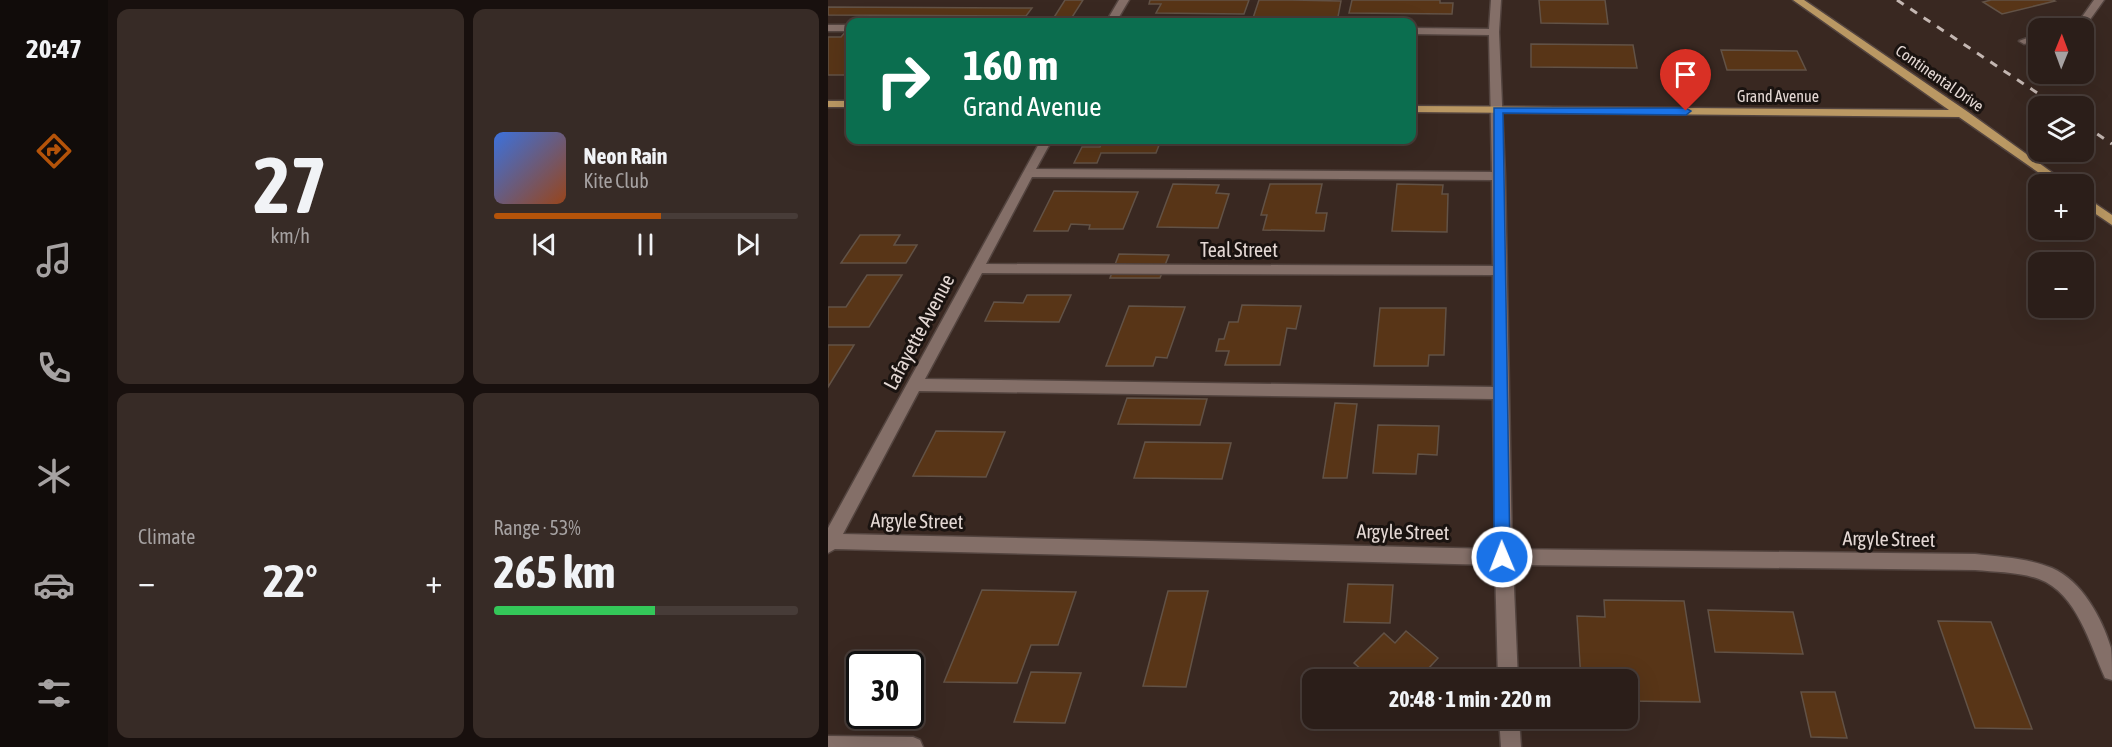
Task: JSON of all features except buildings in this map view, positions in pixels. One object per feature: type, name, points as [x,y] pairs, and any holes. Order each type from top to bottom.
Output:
[{"type":"main road","name":"Continental Drive","points":[[1798,0],[2048,174]]},
{"type":"main road","points":[[828,104],[846,104]]},
{"type":"main road","name":"Grand Avenue","points":[[1416,109],[1964,114]]},
{"type":"main road","points":[[2094,208],[2112,221]]},
{"type":"street","points":[[1113,18],[1124,0]]},
{"type":"street","points":[[1496,0],[1494,32],[1499,176],[1499,393],[1502,557],[1507,669]]},
{"type":"street","points":[[2086,18],[2099,0]]},
{"type":"street","points":[[828,28],[846,28]]},
{"type":"street","points":[[1416,31],[1494,32]]},
{"type":"street","points":[[2024,41],[2028,40]]},
{"type":"street","name":"Lafayette Avenue","points":[[829,543],[1044,144]]},
{"type":"street","points":[[1028,173],[1499,176]]},
{"type":"street","name":"Teal Street","points":[[977,268],[1500,271]]},
{"type":"street","points":[[914,385],[1499,393]]},
{"type":"street","name":"Argyle Street","points":[[829,543],[1502,557],[1975,562],[2020,568],[2053,577],[2078,600],[2112,671]]},
{"type":"street","points":[[1510,729],[1511,747]]},
{"type":"street","points":[[828,746],[913,747]]},
{"type":"railway","points":[[1897,0],[2042,96]]},
{"type":"railway","points":[[2094,132],[2112,144]]},
{"type":"route","points":[[1502,557],[1498,110],[1686,111]]}]
